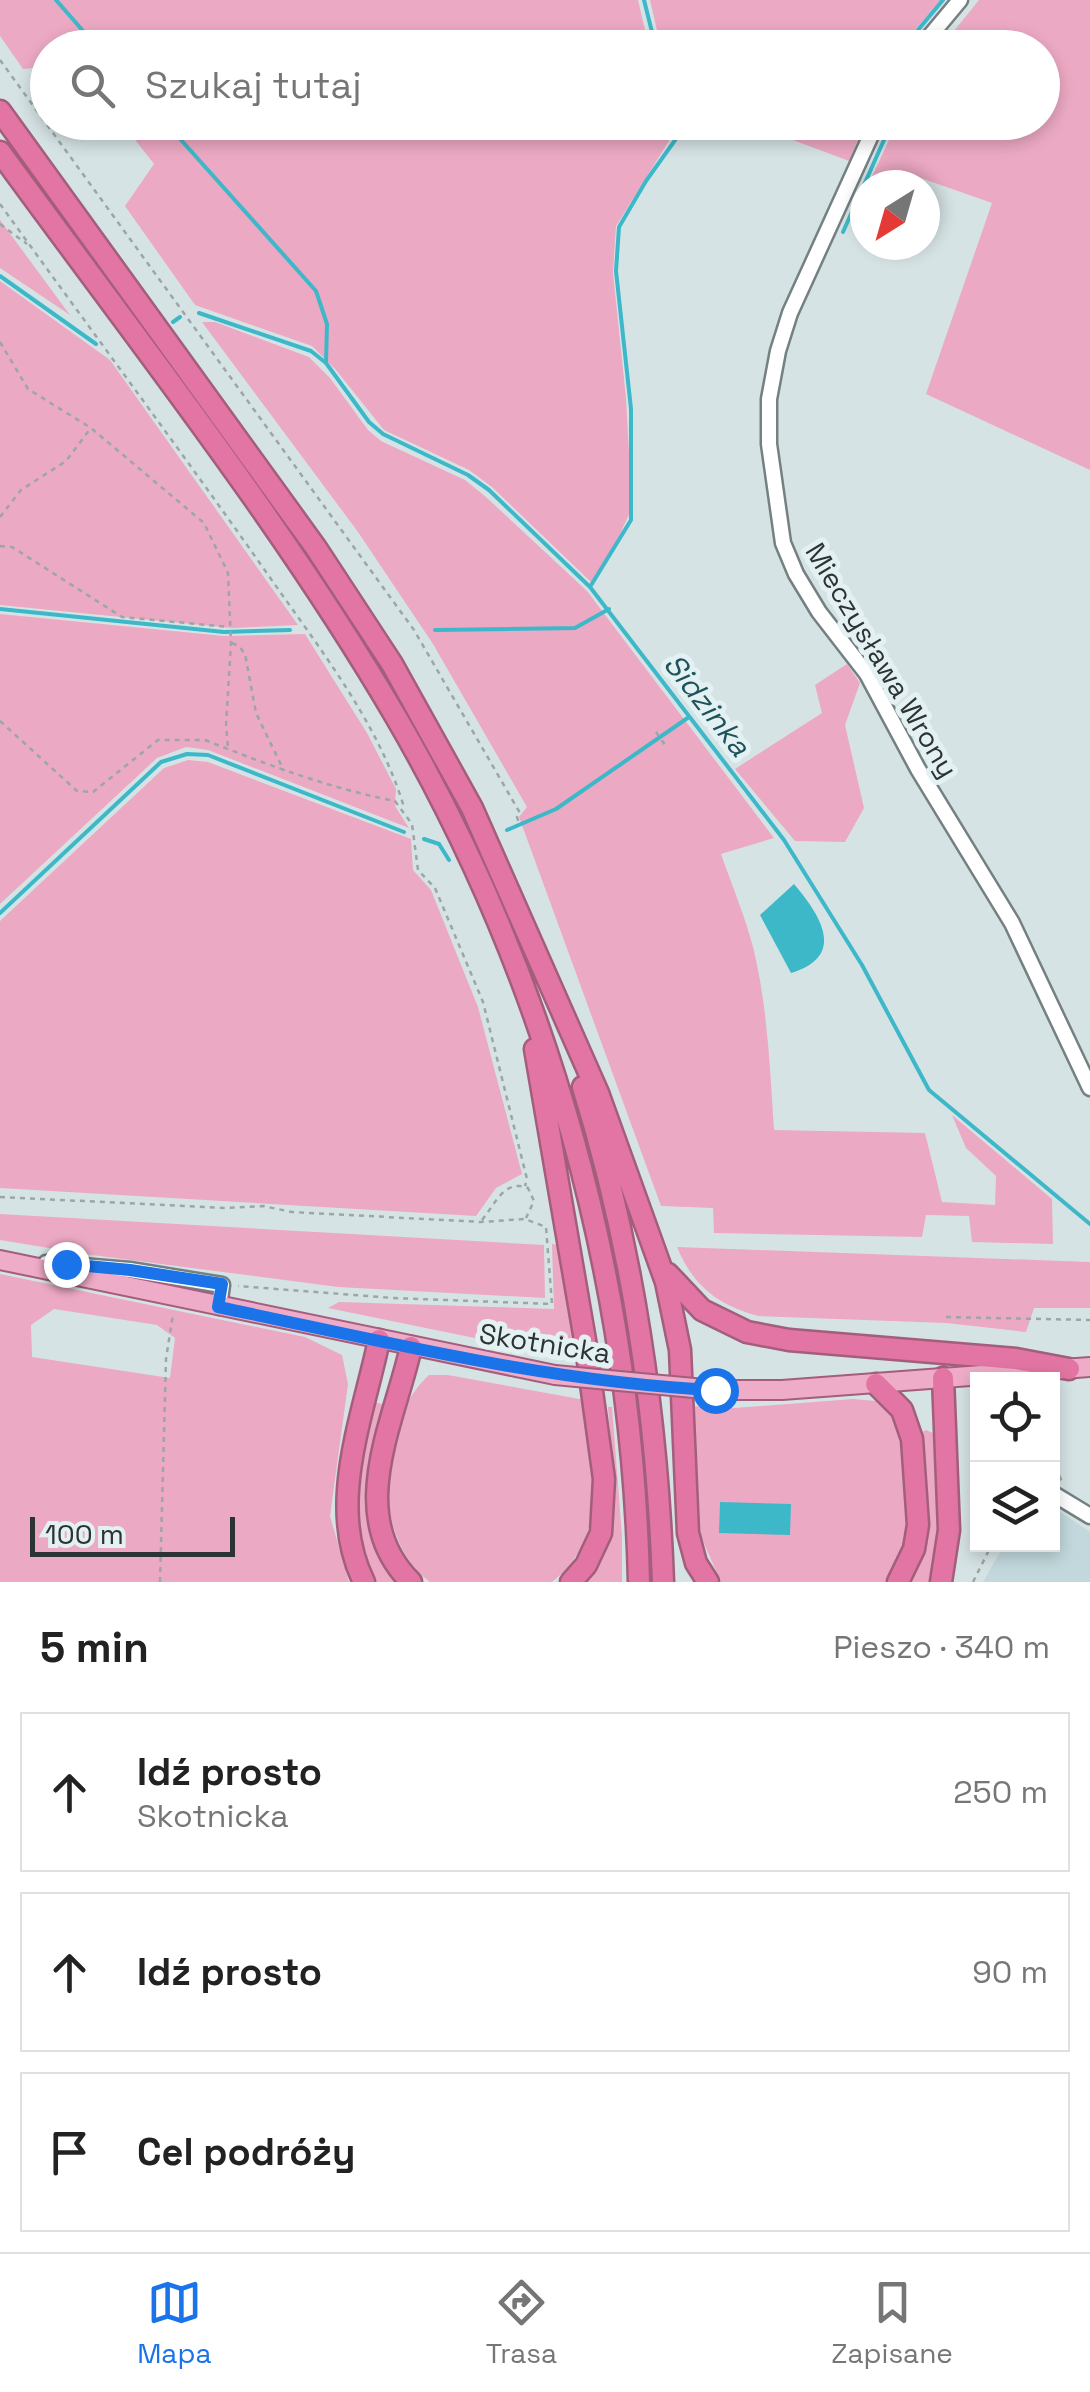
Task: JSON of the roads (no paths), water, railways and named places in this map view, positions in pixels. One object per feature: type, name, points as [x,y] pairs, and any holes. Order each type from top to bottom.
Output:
[{"type":"highway","points":[[0,111],[279,496],[383,650],[472,808],[598,1093],[672,1303],[680,1350],[688,1533],[696,1562],[708,1582]]},
{"type":"highway","points":[[0,152],[263,514],[371,676],[467,852],[523,984],[573,1138],[608,1288],[629,1426],[639,1582]]},
{"type":"highway","points":[[540,961],[592,1117],[627,1256],[653,1428],[663,1582]]},
{"type":"highway","points":[[523,984],[567,1228],[604,1479],[602,1534],[586,1565],[571,1582]]},
{"type":"highway","points":[[658,1260],[702,1310],[747,1332],[818,1343],[1016,1359],[1071,1372]]},
{"type":"highway","points":[[364,1582],[350,1544],[346,1510],[379,1340]]},
{"type":"highway","points":[[411,1347],[379,1469],[376,1505],[389,1552],[411,1582]]},
{"type":"highway","points":[[941,1582],[949,1530],[943,1378]]},
{"type":"highway","points":[[876,1384],[902,1410],[912,1439],[918,1525],[914,1548],[898,1582]]},
{"type":"main road","name":"Skotnicka","points":[[0,1260],[555,1375],[715,1390],[1071,1372]]},
{"type":"street","points":[[935,30],[960,0]]},
{"type":"street","name":"Mieczysława Wrony","points":[[869,140],[790,313],[778,351],[769,400],[769,444],[783,543],[819,612],[866,674],[918,769],[1010,918],[1090,1088]]},
{"type":"street","points":[[0,1260],[130,1270],[222,1284],[218,1307]]},
{"type":"street","points":[[1060,1490],[1090,1516]]},
{"type":"water","points":[[794,884],[820,922],[824,946],[808,966],[791,973],[760,915]]},
{"type":"water","points":[[720,1502],[791,1504],[790,1535],[719,1533]]},
{"type":"waterway","points":[[56,0],[82,30]]},
{"type":"waterway","points":[[644,0],[652,30]]},
{"type":"waterway","points":[[918,30],[943,0]]},
{"type":"waterway","points":[[181,140],[316,291],[327,324],[326,363]]},
{"type":"waterway","points":[[590,587],[631,520],[631,409],[616,271],[619,227],[675,140]]},
{"type":"waterway","points":[[843,232],[884,140]]},
{"type":"waterway","name":"Sidzinka","points":[[0,276],[96,344]]},
{"type":"waterway","name":"Sidzinka","points":[[199,313],[311,351],[326,363],[369,422],[383,434],[468,475],[489,490],[590,587],[784,840],[862,965],[929,1090],[1090,1224]]},
{"type":"waterway","name":"Sidzinka","points":[[173,322],[180,317]]},
{"type":"waterway","points":[[0,609],[224,632],[290,630]]},
{"type":"waterway","points":[[435,630],[575,628],[609,609]]},
{"type":"waterway","points":[[507,830],[556,809],[689,717]]},
{"type":"waterway","points":[[0,913],[161,762],[187,754],[208,755],[404,832]]},
{"type":"waterway","points":[[424,839],[439,844],[449,860]]}]
